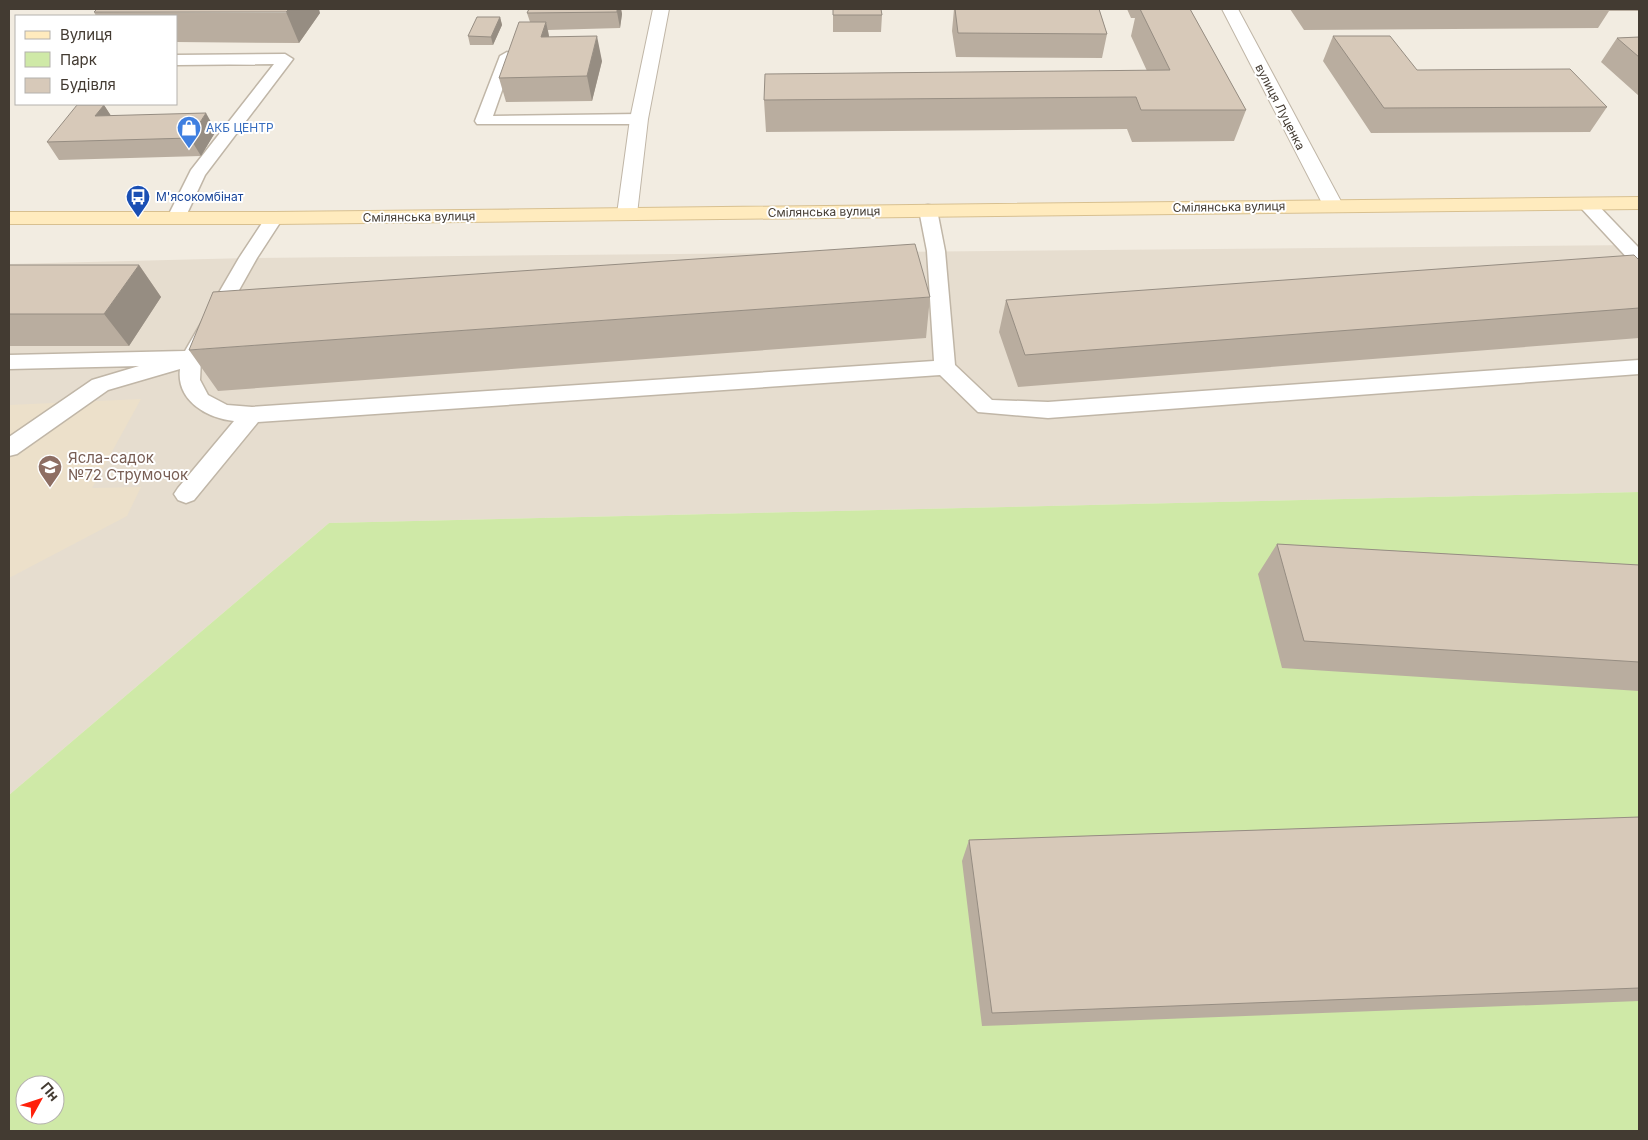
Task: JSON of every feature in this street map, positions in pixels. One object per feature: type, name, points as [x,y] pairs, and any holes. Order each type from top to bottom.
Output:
[{"type":"main road","name":"Смілянська вулиця","points":[[9,218],[274,218],[1639,203]]},
{"type":"street","points":[[627,214],[639,119],[661,9]]},
{"type":"street","name":"вулиця Луценка","points":[[1230,9],[1333,205]]},
{"type":"lane","points":[[507,56],[484,121],[639,119]]},
{"type":"lane","points":[[176,218],[197,174],[285,59],[178,60]]},
{"type":"lane","points":[[1587,204],[1639,259]]},
{"type":"lane","points":[[928,210],[936,251],[944,367],[986,407],[1048,410],[1639,367]]},
{"type":"lane","points":[[274,218],[248,258],[190,358],[189,380],[200,400],[223,412],[252,415],[944,367]]},
{"type":"lane","points":[[9,362],[190,358]]},
{"type":"lane","points":[[9,448],[100,385],[190,358]]},
{"type":"lane","points":[[186,494],[252,415]]},
{"type":"shaded area","points":[[1639,245],[1639,492],[329,523],[9,795],[9,264],[248,258]]},
{"type":"shaded area","name":"Ясла-садок №72 Струмочок","points":[[141,399],[92,488],[141,487],[127,516],[9,578],[9,405]]},
{"type":"green space","points":[[1639,492],[1639,1131],[9,1131],[9,795],[329,523]]},
{"type":"building","points":[[97,9],[289,9],[286,12],[94,12]]},
{"type":"building","points":[[529,9],[617,9],[617,12],[527,13]]},
{"type":"building","points":[[833,9],[881,9],[882,15],[833,15]]},
{"type":"building","points":[[955,9],[1099,9],[1107,34],[958,33]]},
{"type":"building","points":[[1140,9],[1190,9],[1246,110],[1141,110],[1136,97],[764,100],[765,74],[1170,70]]},
{"type":"building","points":[[477,17],[500,17],[491,37],[468,36]]},
{"type":"building","points":[[519,22],[546,22],[541,37],[597,36],[587,76],[499,78]]},
{"type":"building","points":[[1333,36],[1390,36],[1417,70],[1570,69],[1607,107],[1384,108]]},
{"type":"building","points":[[1639,37],[1639,57],[1617,38]]},
{"type":"building","points":[[77,105],[104,105],[95,116],[206,113],[190,138],[47,142]]},
{"type":"building","points":[[915,244],[930,297],[189,350],[213,292]]},
{"type":"building","points":[[1634,255],[1639,260],[1639,308],[1025,355],[1006,300]]},
{"type":"building","points":[[9,265],[139,265],[104,314],[9,314]]},
{"type":"building","points":[[1277,544],[1639,565],[1639,662],[1304,641]]},
{"type":"building","points":[[1639,817],[1639,988],[992,1013],[969,840]]},
{"type":"place","name":"АКБ ЦЕНТР","points":[[189,149]]},
{"type":"place","name":"М'ясокомбінат","points":[[138,218]]},
{"type":"place","name":"Ясла-садок №72 Струмочок","points":[[50,488]]}]
